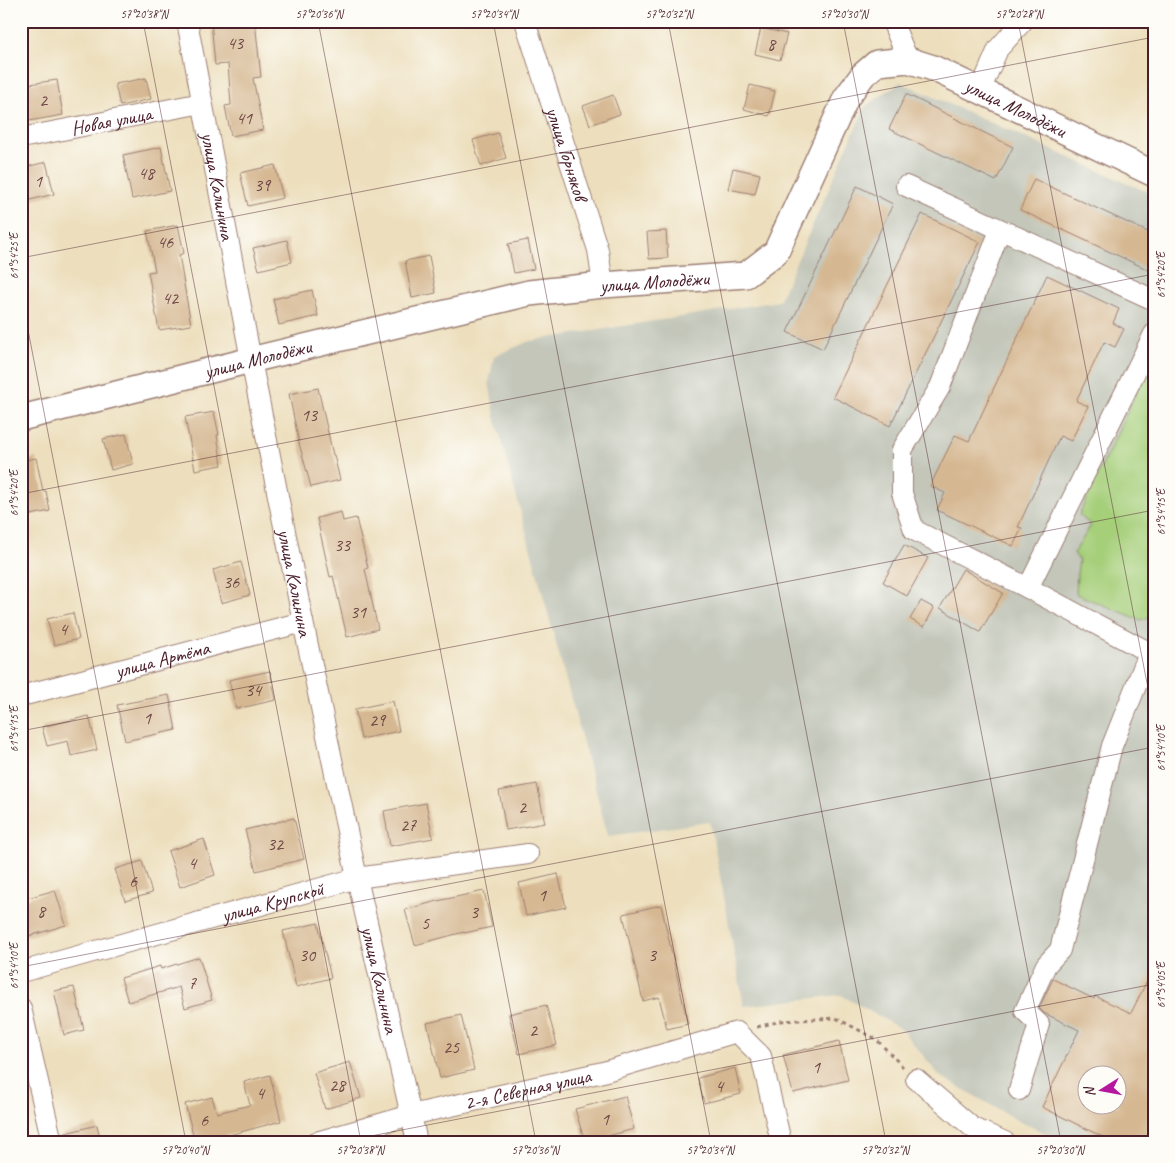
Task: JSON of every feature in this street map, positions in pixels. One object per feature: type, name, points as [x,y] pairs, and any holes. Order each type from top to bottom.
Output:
[{"type":"main road","name":"улица Молодёжи","points":[[21,418],[529,293],[603,285],[746,274],[776,252],[846,98],[863,76],[877,63],[908,60],[933,68],[1154,174]]},
{"type":"street","name":"улица Калинина","points":[[187,21],[303,622],[357,878],[417,1142]]},
{"type":"street","name":"улица Горняков","points":[[525,21],[598,250],[603,285]]},
{"type":"street","points":[[892,21],[908,60]]},
{"type":"street","points":[[980,91],[998,49],[1023,21]]},
{"type":"street","name":"Новая улица","points":[[21,138],[202,103]]},
{"type":"street","points":[[906,186],[1154,300]]},
{"type":"street","points":[[1000,230],[940,387],[902,450],[902,493],[914,530],[1151,654],[1112,746],[1060,950],[1046,965],[1025,1011],[1039,1024],[1019,1090]]},
{"type":"street","points":[[1028,588],[1154,334]]},
{"type":"street","name":"улица Артёма","points":[[21,696],[303,622]]},
{"type":"street","name":"улица Крупской","points":[[21,972],[357,878],[528,854]]},
{"type":"street","points":[[21,1008],[52,1142]]},
{"type":"street","points":[[737,1032],[761,1056],[781,1142]]},
{"type":"street","name":"2-я Северная улица","points":[[316,1142],[410,1115],[603,1072],[737,1032]]},
{"type":"street","points":[[916,1079],[973,1128],[1005,1142]]},
{"type":"path","points":[[737,1032],[781,1021],[836,1018],[876,1040],[916,1079]]},
{"type":"shaded area","points":[[900,82],[1154,195],[1154,1142],[1067,1142],[1020,1122],[940,1076],[901,1029],[841,995],[744,1006],[710,822],[608,836],[495,417],[489,382],[494,356],[530,341],[779,301],[865,107]]},
{"type":"green space","points":[[1154,355],[1154,615],[1141,620],[1076,594],[1079,560],[1074,553],[1091,525],[1079,515]]},
{"type":"building","points":[[211,21],[255,21],[261,77],[253,78],[263,130],[231,136],[225,106],[231,105],[228,64],[215,65]]},
{"type":"building","points":[[761,28],[787,34],[780,60],[755,54]]},
{"type":"building","points":[[146,78],[151,99],[120,106],[115,84]]},
{"type":"building","points":[[57,80],[63,115],[29,121],[23,85]]},
{"type":"building","points":[[750,85],[775,91],[769,116],[744,109]]},
{"type":"building","points":[[906,94],[1013,147],[996,181],[889,129]]},
{"type":"building","points":[[613,95],[620,114],[590,125],[583,106]]},
{"type":"building","points":[[498,133],[506,158],[481,166],[473,140]]},
{"type":"building","points":[[161,147],[170,191],[132,199],[123,155]]},
{"type":"building","points":[[46,162],[54,194],[30,200],[22,168]]},
{"type":"building","points":[[275,165],[283,198],[248,206],[240,173]]},
{"type":"building","points":[[733,168],[760,174],[755,194],[728,189]]},
{"type":"building","points":[[1034,179],[1154,235],[1154,259],[1149,270],[1020,210]]},
{"type":"building","points":[[857,186],[893,204],[823,349],[787,332]]},
{"type":"building","points":[[922,214],[980,242],[890,426],[833,397]]},
{"type":"building","points":[[178,225],[184,253],[179,255],[191,325],[159,330],[148,272],[155,271],[147,231]]},
{"type":"building","points":[[666,231],[668,258],[649,259],[647,232]]},
{"type":"building","points":[[287,240],[292,262],[259,270],[253,248]]},
{"type":"building","points":[[528,240],[534,269],[514,273],[508,244]]},
{"type":"building","points":[[429,256],[436,293],[412,298],[405,261]]},
{"type":"building","points":[[1047,275],[1119,309],[1113,323],[1124,329],[1115,347],[1104,342],[1076,401],[1088,406],[1071,441],[1060,436],[1018,527],[1022,528],[1013,546],[937,510],[945,493],[930,486],[955,435],[969,441]]},
{"type":"building","points":[[312,290],[318,316],[279,325],[273,299]]},
{"type":"building","points":[[318,388],[340,480],[311,487],[299,443],[289,394]]},
{"type":"building","points":[[214,412],[219,435],[217,435],[222,465],[195,470],[185,417]]},
{"type":"building","points":[[126,434],[133,464],[111,470],[103,439]]},
{"type":"building","points":[[36,458],[43,491],[46,491],[50,511],[21,517],[21,461]]},
{"type":"building","points":[[341,512],[343,521],[356,518],[368,568],[365,569],[378,629],[347,637],[333,576],[330,577],[317,518]]},
{"type":"building","points":[[904,545],[928,558],[907,596],[883,582]]},
{"type":"building","points":[[241,562],[250,595],[221,603],[213,570]]},
{"type":"building","points":[[963,569],[1003,593],[980,632],[940,608]]},
{"type":"building","points":[[921,601],[934,608],[924,627],[910,619]]},
{"type":"building","points":[[73,613],[79,639],[54,645],[47,619]]},
{"type":"building","points":[[270,671],[276,700],[236,709],[229,680]]},
{"type":"building","points":[[169,695],[176,730],[125,741],[117,705]]},
{"type":"building","points":[[393,701],[399,731],[361,739],[355,709]]},
{"type":"building","points":[[89,716],[97,750],[71,756],[68,741],[47,746],[42,727]]},
{"type":"building","points":[[537,784],[545,823],[506,830],[499,791]]},
{"type":"building","points":[[426,803],[433,838],[390,846],[384,811]]},
{"type":"building","points":[[294,818],[304,859],[256,871],[245,830]]},
{"type":"building","points":[[204,839],[215,875],[180,887],[168,851]]},
{"type":"building","points":[[142,861],[152,893],[125,901],[115,869]]},
{"type":"building","points":[[558,874],[566,907],[526,916],[519,883]]},
{"type":"building","points":[[55,890],[66,925],[26,937],[21,921],[21,900]]},
{"type":"building","points":[[484,891],[492,927],[464,932],[415,945],[405,910]]},
{"type":"building","points":[[661,905],[688,1024],[667,1029],[659,997],[643,1001],[623,914]]},
{"type":"building","points":[[318,923],[331,978],[296,987],[283,931]]},
{"type":"building","points":[[199,957],[212,1000],[185,1008],[179,987],[128,1002],[121,978],[160,966],[161,969]]},
{"type":"building","points":[[1154,967],[1154,1142],[1113,1142],[1042,1107],[1079,1030],[1044,1013],[1039,1008],[1053,979],[1094,999],[1095,996],[1131,1013]]},
{"type":"building","points":[[74,987],[84,1030],[64,1035],[54,991]]},
{"type":"building","points":[[546,1005],[557,1045],[519,1054],[509,1014]]},
{"type":"building","points":[[461,1015],[474,1070],[440,1078],[427,1023]]},
{"type":"building","points":[[839,1041],[848,1080],[793,1093],[783,1055]]},
{"type":"building","points":[[350,1062],[361,1098],[325,1109],[314,1073]]},
{"type":"building","points":[[735,1068],[741,1094],[704,1103],[698,1078]]},
{"type":"building","points":[[270,1075],[281,1121],[204,1142],[195,1142],[185,1104],[212,1097],[217,1113],[250,1105],[244,1082]]},
{"type":"building","points":[[625,1096],[634,1129],[585,1142],[575,1109]]},
{"type":"building","points":[[97,1125],[101,1142],[64,1142],[62,1134]]}]
